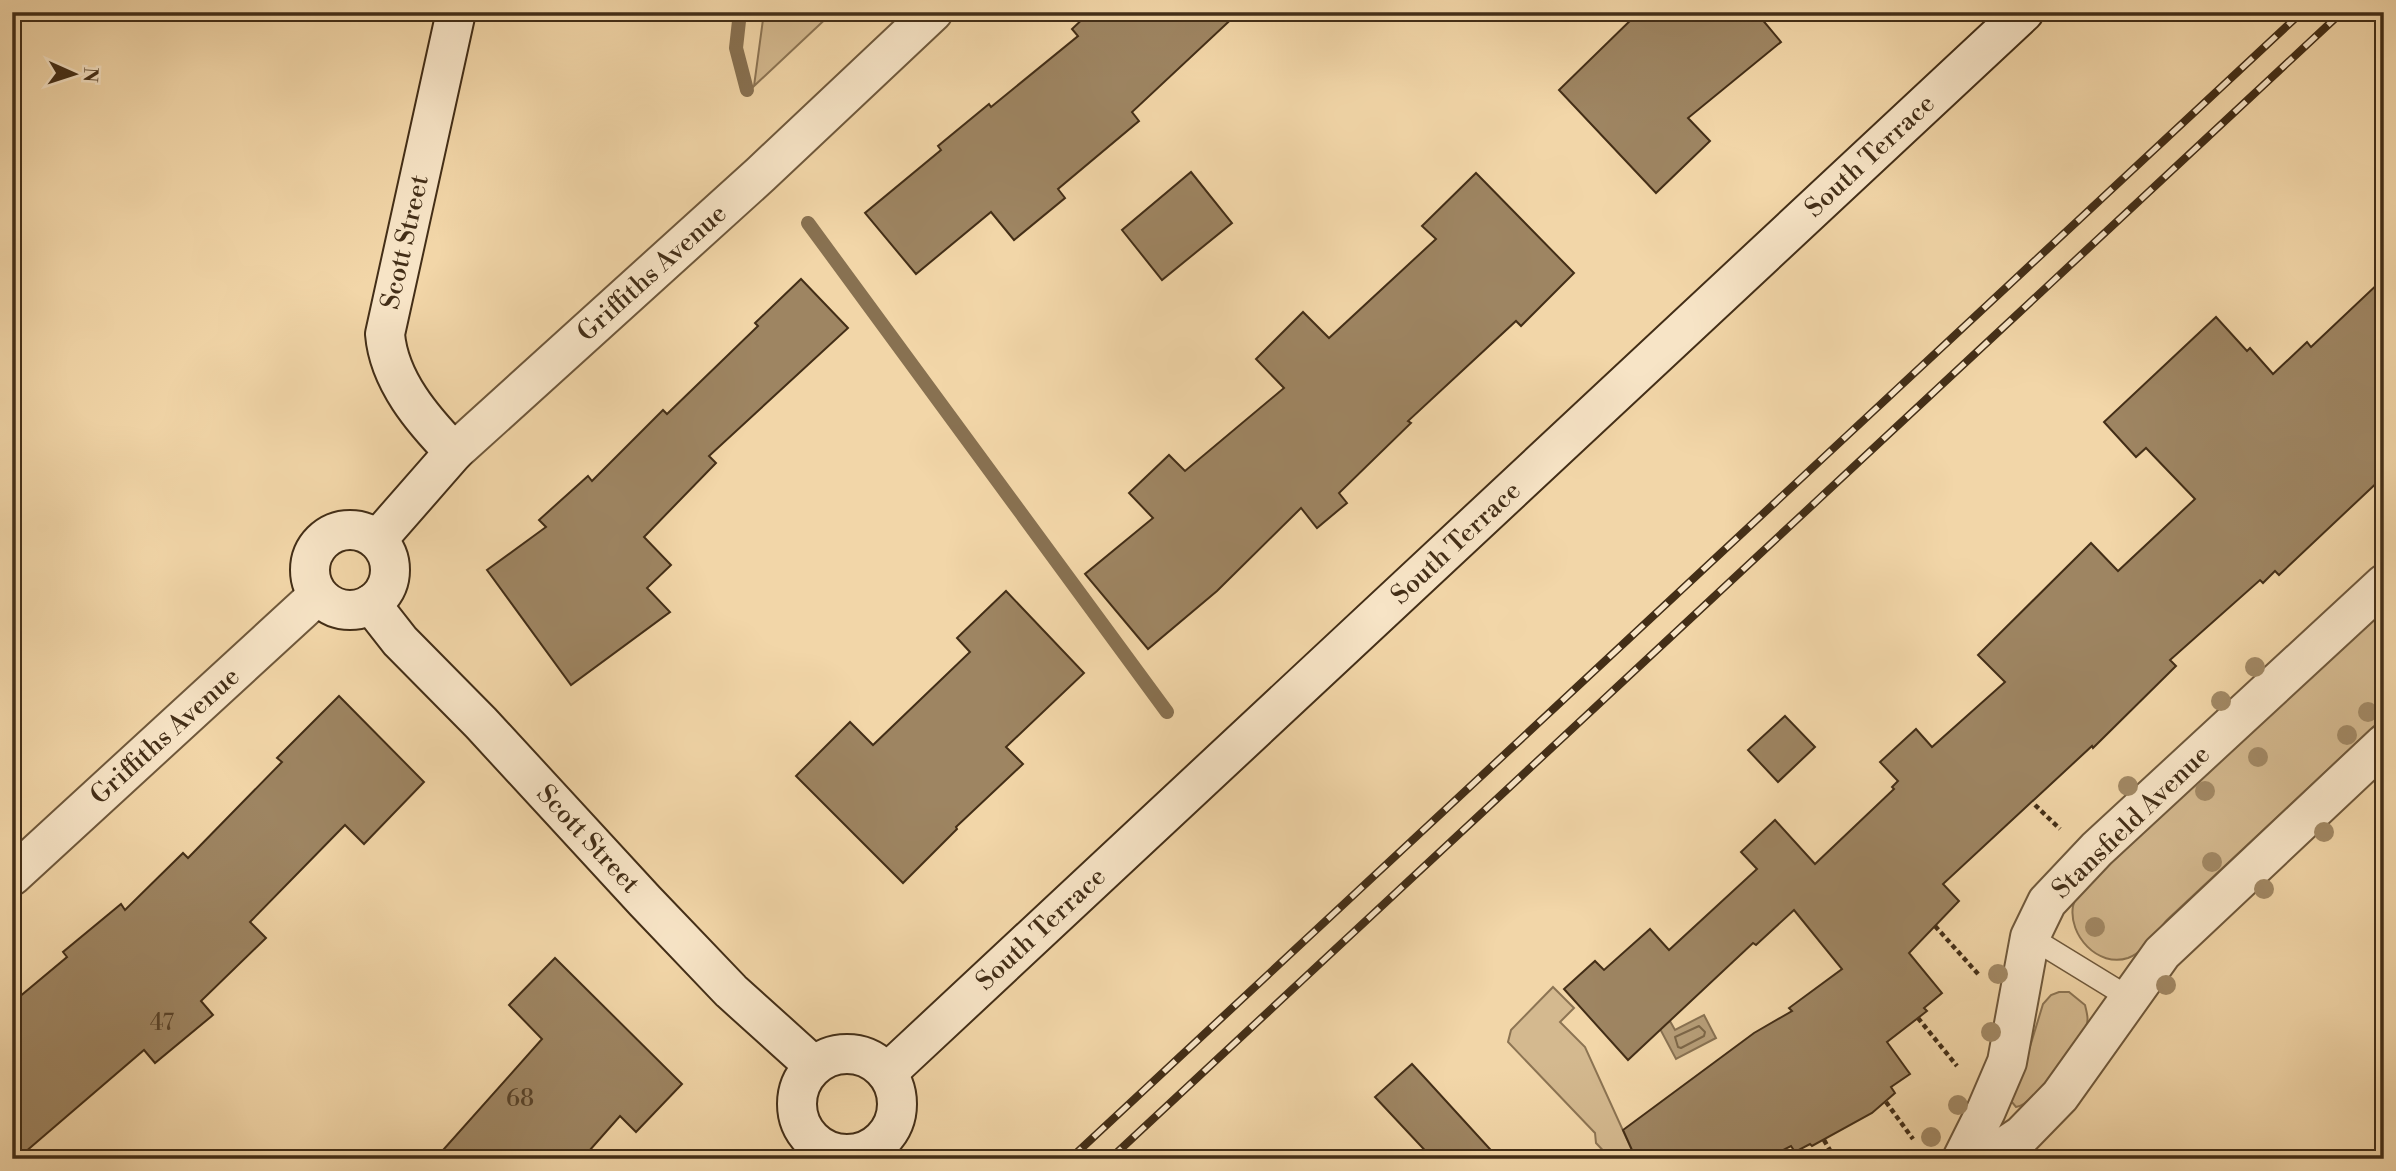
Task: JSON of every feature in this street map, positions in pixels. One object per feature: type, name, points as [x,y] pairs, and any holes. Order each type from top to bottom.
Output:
[{"type":"street","name":"Scott Street","points":[[454,452],[430,427],[392,369],[386,352],[385,334],[456,12]]},
{"type":"street","name":"Griffiths Avenue","points":[[377,540],[454,452],[761,174],[933,12]]},
{"type":"street","name":"South Terrace","points":[[887,1073],[2024,12]]},
{"type":"street","points":[[341,530],[358,530],[377,540],[384,549],[390,567],[386,589],[371,604],[353,610],[341,609],[330,605],[318,595],[310,580],[310,566],[314,549],[322,541],[341,530]]},
{"type":"street","name":"Stansfield Avenue","points":[[1962,1159],[2007,1062],[2030,937],[2047,902],[2097,849],[2384,584]]},
{"type":"street","name":"Griffiths Avenue","points":[[12,876],[318,595]]},
{"type":"street","name":"Scott Street","points":[[371,604],[400,641],[481,723],[655,911],[732,991],[813,1065]]},
{"type":"street","points":[[1986,1159],[2022,1135],[2060,1096],[2128,997],[2162,953],[2384,744]]},
{"type":"street","points":[[860,1054],[875,1061],[887,1073],[895,1087],[895,1120],[887,1134],[876,1145],[861,1153],[845,1155],[828,1151],[806,1151],[796,1096],[802,1079],[813,1065],[827,1056],[860,1054]]},
{"type":"lane","points":[[2030,937],[2128,997]]},
{"type":"path","points":[[2035,805],[2065,834]]},
{"type":"path","points":[[1935,926],[1979,976],[1989,978]]},
{"type":"path","points":[[1918,1017],[1965,1075]]},
{"type":"path","points":[[1885,1102],[1913,1139]]},
{"type":"path","points":[[1824,1140],[1835,1159]]},
{"type":"shaded area","points":[[764,12],[833,12],[754,86]]},
{"type":"shaded area","points":[[2384,609],[2384,717],[2167,920],[2139,951],[2128,958],[2117,960],[2096,954],[2087,947],[2075,928],[2073,917],[2074,902],[2083,888]]},
{"type":"shaded area","points":[[1553,987],[1574,1008],[1560,1022],[1585,1047],[1636,1159],[1611,1159],[1596,1143],[1595,1133],[1508,1042],[1511,1030]]},
{"type":"shaded area","points":[[2069,992],[2085,1005],[2088,1019],[2086,1027],[2065,1059],[2043,1085],[2033,1096],[2016,1107],[2011,1101],[2012,1096],[2043,1004],[2051,995]]},
{"type":"water","points":[[1704,1015],[1716,1038],[1676,1059],[1659,1027],[1670,1021],[1675,1030]]},
{"type":"building","points":[[1090,12],[1239,12],[1132,112],[1139,121],[1058,189],[1065,198],[1014,240],[991,212],[916,274],[865,213],[941,150],[938,146],[1078,36],[1072,29]]},
{"type":"building","points":[[1639,12],[1756,12],[1781,42],[1688,118],[1710,141],[1656,193],[1559,90]]},
{"type":"building","points":[[1191,172],[1232,223],[1162,280],[1122,230]]},
{"type":"building","points":[[1476,173],[1574,273],[1521,326],[1516,321],[1408,421],[1411,423],[1339,493],[1347,503],[1317,528],[1301,508],[1217,591],[1148,649],[1085,574],[1153,518],[1129,493],[1169,455],[1185,471],[1284,388],[1256,359],[1303,312],[1329,338],[1436,239],[1422,226]]},
{"type":"building","points":[[2384,278],[2384,476],[2279,575],[2275,571],[2263,583],[2260,580],[2170,660],[2176,666],[2093,748],[2092,746],[1943,884],[1959,901],[1909,953],[1942,993],[1924,1008],[1927,1011],[1887,1042],[1910,1074],[1891,1087],[1895,1093],[1872,1113],[1812,1146],[1810,1144],[1795,1152],[1791,1146],[1765,1159],[1636,1159],[1623,1130],[1754,1033],[1792,1011],[1789,1008],[1842,969],[1794,910],[1756,945],[1753,943],[1628,1060],[1564,989],[1595,961],[1604,970],[1650,929],[1669,950],[1757,869],[1741,852],[1775,820],[1815,864],[1894,789],[1892,787],[1898,781],[1880,762],[1916,729],[1932,747],[2005,682],[1978,655],[2091,543],[2118,571],[2195,499],[2146,448],[2136,457],[2104,422],[2216,317],[2247,351],[2250,348],[2273,374],[2307,342],[2311,347]]},
{"type":"building","points":[[801,279],[848,328],[709,456],[716,463],[644,537],[671,565],[647,588],[670,612],[571,685],[487,570],[546,527],[539,520],[588,476],[592,481],[663,410],[667,414],[758,326],[755,323]]},
{"type":"building","points":[[1006,591],[1084,673],[1006,747],[1023,764],[956,827],[957,829],[903,883],[796,776],[850,722],[873,745],[970,652],[957,638]]},
{"type":"building","points":[[339,696],[424,782],[364,844],[345,825],[250,922],[266,938],[201,1001],[213,1015],[155,1063],[144,1050],[17,1159],[12,1159],[12,1003],[67,957],[63,952],[121,904],[125,910],[183,853],[188,858],[282,762],[277,758]]},
{"type":"building","points":[[1785,716],[1815,747],[1778,782],[1748,750]]},
{"type":"building","points":[[555,958],[682,1084],[636,1132],[620,1116],[582,1159],[435,1159],[542,1039],[509,1005]]},
{"type":"building","points":[[1412,1064],[1499,1159],[1433,1159],[1375,1097]]},
{"type":"waterway","points":[[740,12],[736,48],[747,90]]},
{"type":"waterway","points":[[808,223],[1167,712]]},
{"type":"railway","points":[[1070,1159],[2302,12]]},
{"type":"railway","points":[[1110,1159],[2342,12]]}]
